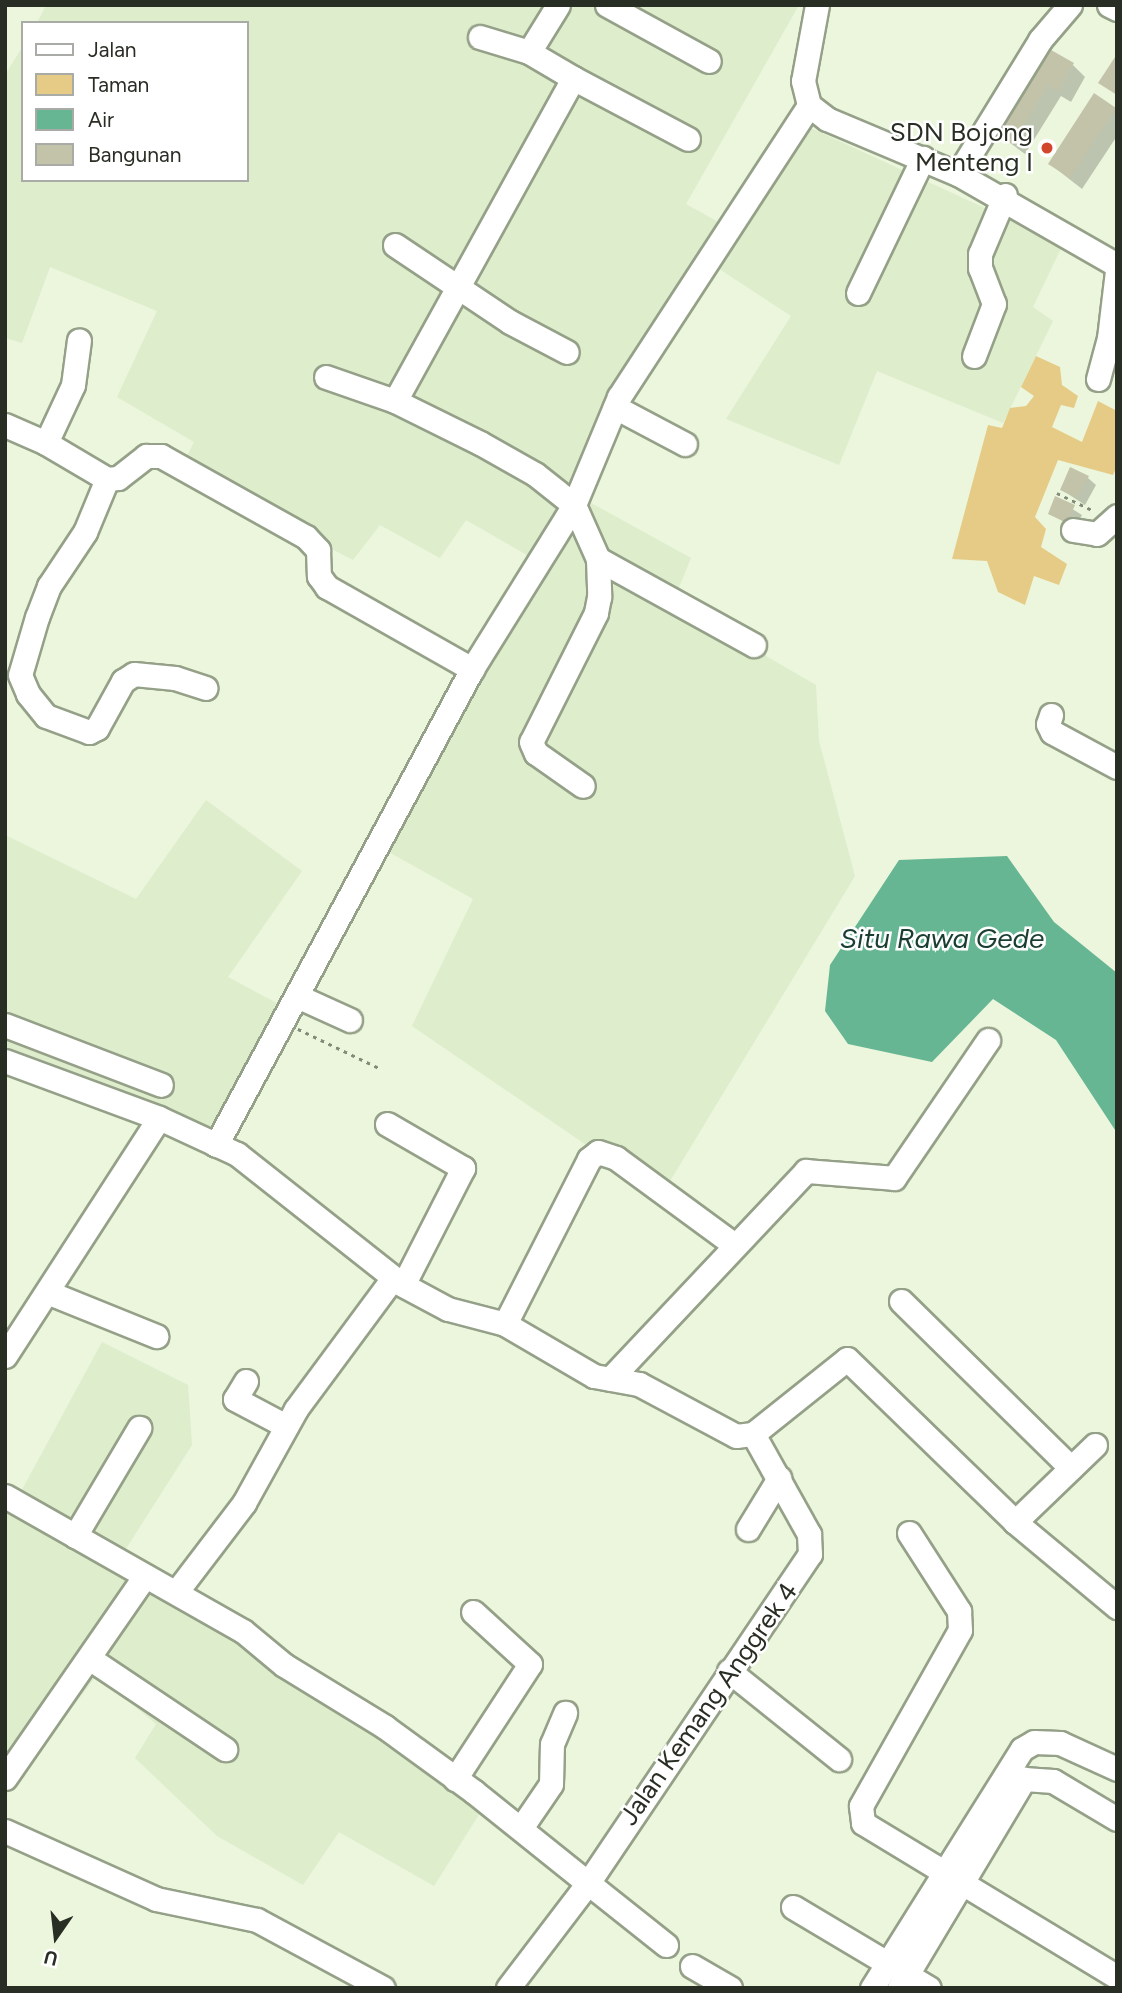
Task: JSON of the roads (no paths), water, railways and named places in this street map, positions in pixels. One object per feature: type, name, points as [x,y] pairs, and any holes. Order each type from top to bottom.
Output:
[{"type":"street","points":[[529,52],[558,5]]},
{"type":"street","points":[[607,5],[709,61]]},
{"type":"street","points":[[817,5],[803,81],[809,105],[827,119],[923,158],[1004,196],[1117,268],[1109,338],[1098,379]]},
{"type":"street","points":[[958,174],[1040,40],[1070,5]]},
{"type":"street","points":[[1110,5],[1117,9]]},
{"type":"street","points":[[480,37],[529,52],[688,139]]},
{"type":"street","points":[[396,401],[573,78]]},
{"type":"street","points":[[216,1145],[472,669],[574,505],[615,407],[652,342],[809,105]]},
{"type":"street","points":[[859,292],[923,158]]},
{"type":"street","points":[[974,356],[994,304],[980,268],[979,254],[1004,196]]},
{"type":"street","points":[[395,245],[458,288],[567,352]]},
{"type":"street","points":[[46,443],[73,385],[79,340]]},
{"type":"street","points":[[326,377],[396,401],[535,474],[574,505],[598,559],[596,613],[531,742],[536,753],[583,786]]},
{"type":"street","points":[[615,407],[685,444]]},
{"type":"street","points":[[5,425],[46,443],[107,479],[118,478],[146,456],[161,456],[306,537],[318,550],[319,576],[327,586],[472,669]]},
{"type":"street","points":[[107,479],[85,532],[49,586],[13,674],[37,709],[89,732],[97,728],[123,681],[134,674],[175,678],[205,688]]},
{"type":"street","points":[[1073,530],[1097,534],[1115,518]]},
{"type":"street","points":[[598,559],[754,645]]},
{"type":"street","points":[[1051,715],[1048,724],[1052,732],[1117,766]]},
{"type":"street","points":[[297,996],[349,1020]]},
{"type":"street","points":[[5,1025],[161,1086]]},
{"type":"street","points":[[610,1379],[733,1244],[808,1169],[894,1178],[988,1040]]},
{"type":"street","points":[[5,1060],[159,1118],[237,1154],[306,1205],[398,1282],[448,1309],[505,1324],[594,1376],[639,1384],[736,1436],[753,1434],[847,1359],[1015,1522],[1117,1607]]},
{"type":"street","points":[[5,1356],[159,1118]]},
{"type":"street","points":[[177,1591],[244,1503],[286,1426],[398,1282],[463,1168],[387,1124]]},
{"type":"street","points":[[505,1324],[589,1158],[598,1152],[616,1158],[733,1244]]},
{"type":"street","points":[[47,1292],[156,1336]]},
{"type":"street","points":[[901,1301],[1071,1468]]},
{"type":"street","points":[[246,1381],[235,1399],[286,1426]]},
{"type":"street","points":[[75,1536],[139,1427]]},
{"type":"street","name":"Jalan Kemang Anggrek 4","points":[[508,1988],[588,1883],[810,1554],[810,1534],[753,1434]]},
{"type":"street","points":[[1015,1522],[1094,1445]]},
{"type":"street","points":[[748,1529],[779,1478]]},
{"type":"street","points":[[5,1496],[144,1577],[177,1591],[385,1727],[521,1828],[666,1945]]},
{"type":"street","points":[[909,1534],[958,1611],[960,1630],[861,1805],[860,1815],[873,1832],[1117,1977]]},
{"type":"street","points":[[5,1778],[144,1577]]},
{"type":"street","points":[[455,1779],[530,1664],[473,1612]]},
{"type":"street","points":[[89,1658],[225,1749]]},
{"type":"street","points":[[729,1671],[839,1759]]},
{"type":"street","points":[[521,1828],[551,1784],[552,1744],[565,1713]]},
{"type":"street","points":[[903,1981],[1014,1757],[1034,1742],[1042,1742],[1081,1749],[1117,1769]]},
{"type":"street","points":[[1037,1777],[1042,1742]]},
{"type":"street","points":[[872,1988],[886,1963],[952,1879],[1024,1779],[1037,1777],[1053,1781],[1117,1819]]},
{"type":"street","points":[[5,1831],[156,1899],[257,1920],[383,1988]]},
{"type":"street","points":[[793,1908],[886,1963],[903,1981],[929,1988]]},
{"type":"street","points":[[692,1966],[730,1988]]},
{"type":"water","name":"Situ Rawa Gede","points":[[1007,856],[1054,922],[1117,973],[1117,1133],[1056,1040],[993,999],[932,1062],[848,1044],[825,1011],[830,965],[899,860]]},
{"type":"place","name":"SDN Bojong Menteng I","points":[[1047,148]]}]
